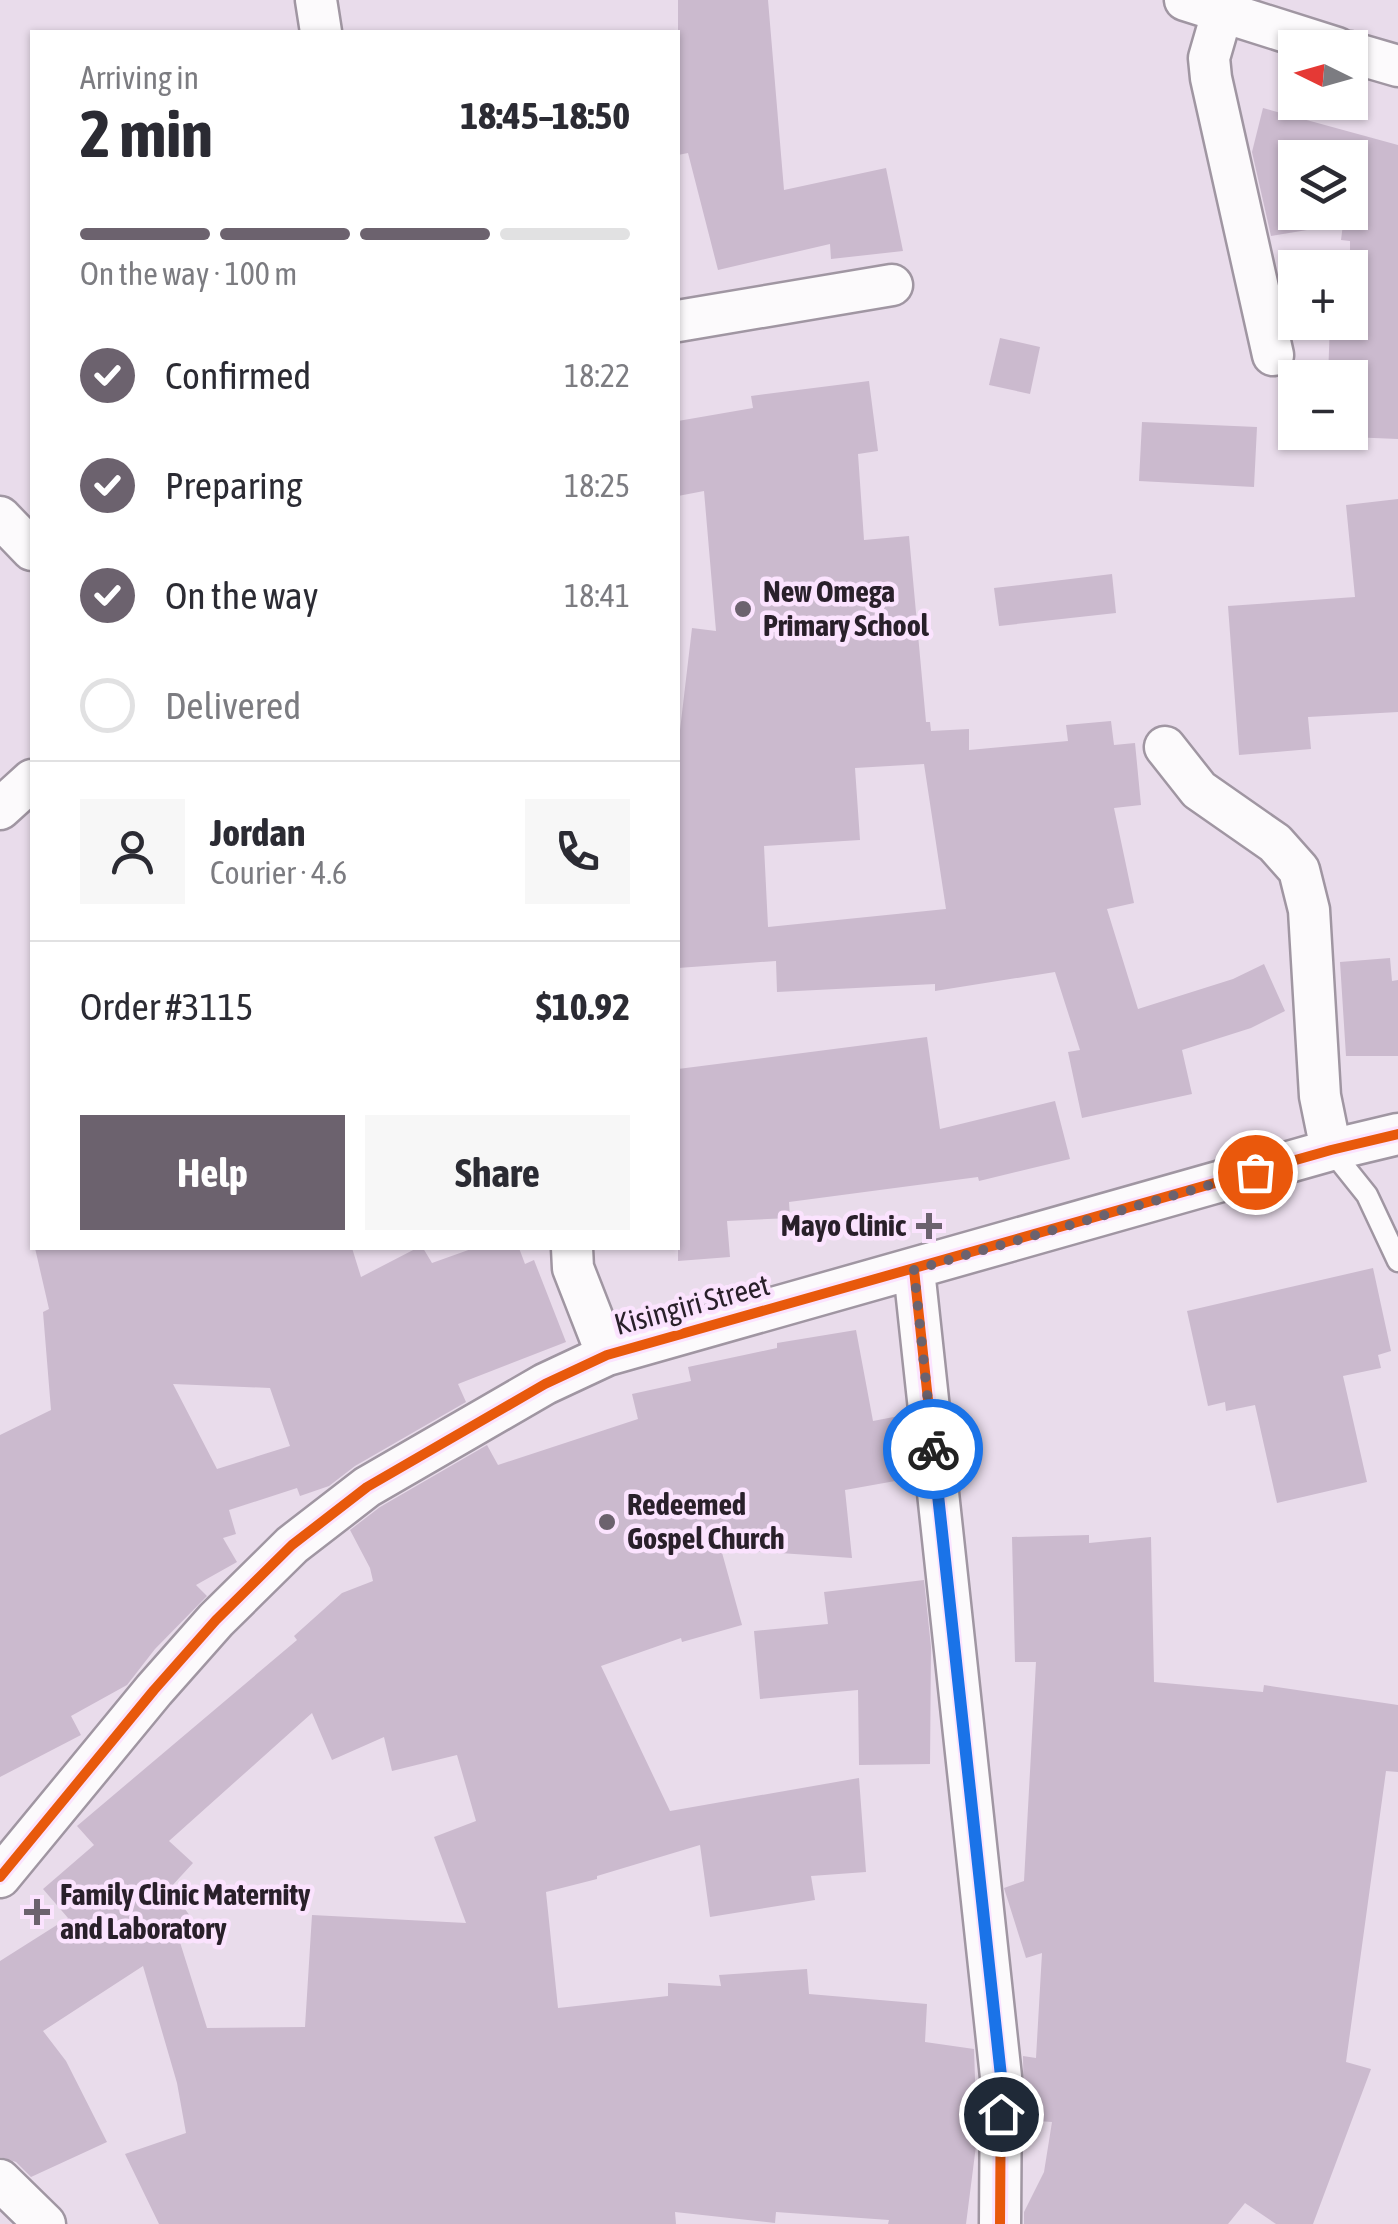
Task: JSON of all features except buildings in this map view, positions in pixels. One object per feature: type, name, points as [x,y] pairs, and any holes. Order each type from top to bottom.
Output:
[{"type":"street","points":[[316,0],[321,30]]},
{"type":"street","points":[[1273,355],[1211,78],[1203,6],[1280,30]]},
{"type":"street","points":[[1368,56],[1396,61]]},
{"type":"street","points":[[680,321],[892,285]]},
{"type":"street","points":[[0,517],[30,548]]},
{"type":"street","points":[[1166,748],[1199,790],[1275,843],[1300,870],[1309,910],[1320,1096],[1331,1150]]},
{"type":"street","points":[[0,809],[30,782]]},
{"type":"street","name":"Kisingiri Street","points":[[0,1877],[154,1690],[216,1620],[292,1545],[366,1487],[545,1384],[607,1355],[1398,1134]]},
{"type":"street","points":[[572,1250],[573,1268],[607,1355]]},
{"type":"street","points":[[914,1270],[1001,2076],[1000,2224]]},
{"type":"street","points":[[0,2180],[45,2224]]},
{"type":"lane","points":[[1331,1150],[1366,1195],[1398,1262]]},
{"type":"cycle path","points":[[0,1877],[154,1690],[216,1620],[292,1545],[367,1487],[545,1384],[607,1355],[1398,1134]]},
{"type":"cycle path","points":[[914,1270],[1001,2077],[1000,2224]]},
{"type":"way so far","points":[[933,1449],[914,1270],[1255,1172]]},
{"type":"place","name":"New Omega Primary School","points":[[743,609]]},
{"type":"place","name":"Mayo Clinic","points":[[929,1226]]},
{"type":"place","name":"Redeemed Gospel Church","points":[[607,1522]]},
{"type":"place","name":"Family Clinic Maternity and Laboratory","points":[[37,1912]]},
{"type":"route","points":[[933,1449],[1001,2076],[1001,2114]]}]
